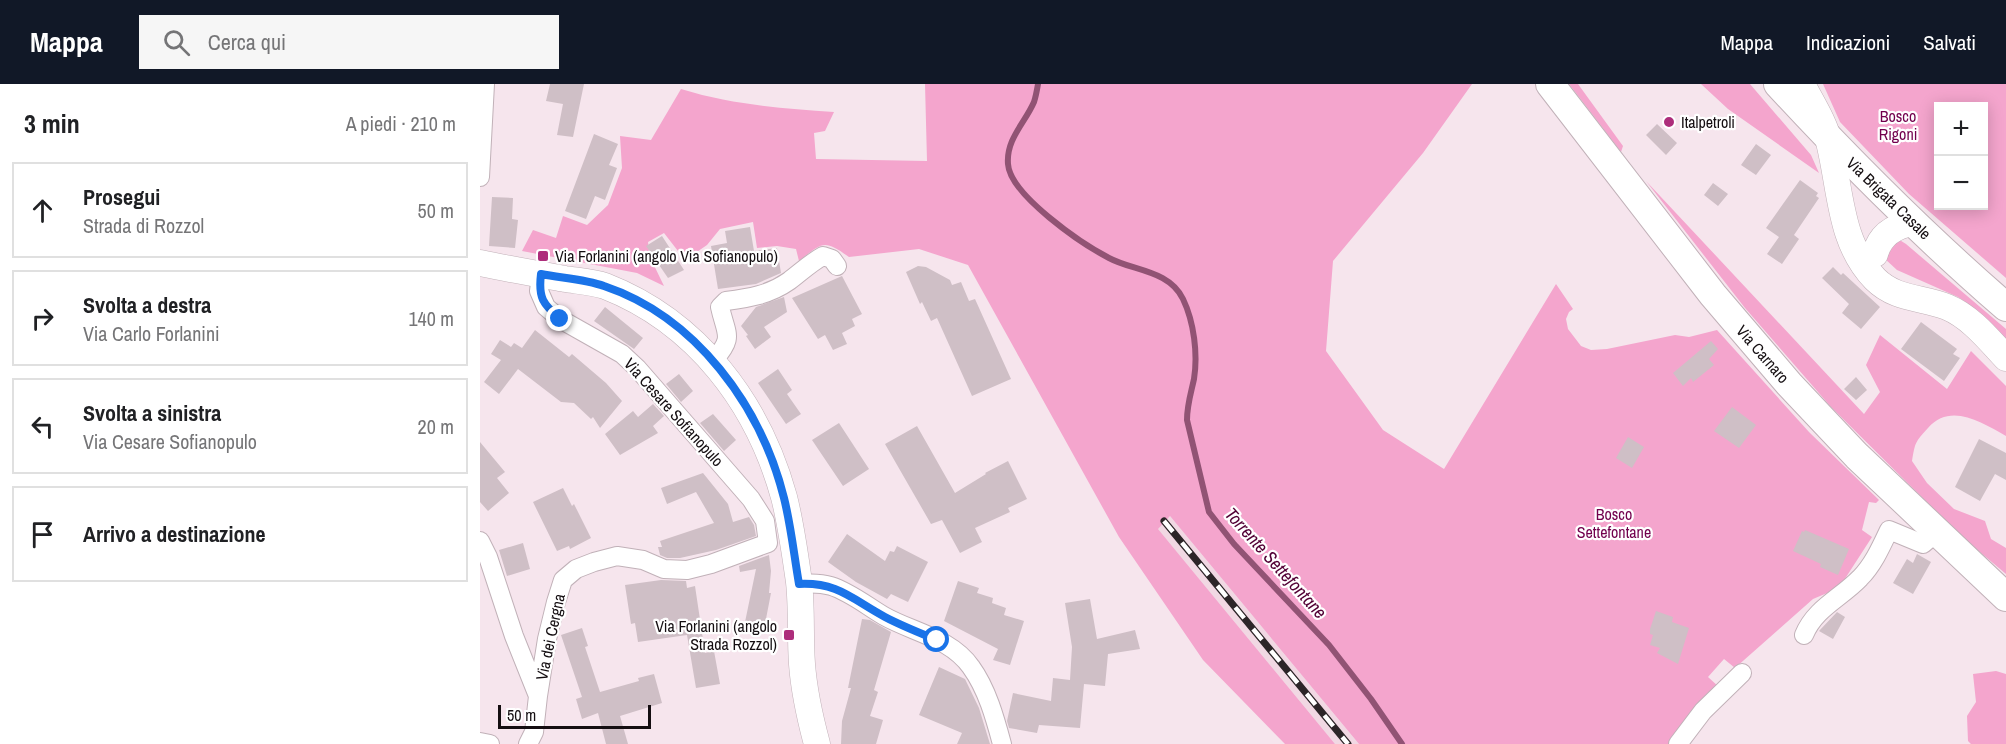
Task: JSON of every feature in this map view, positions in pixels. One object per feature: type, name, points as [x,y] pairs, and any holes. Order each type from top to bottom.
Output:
[{"type":"main road","name":"Via Carnaro","points":[[1550,84],[1713,295],[1789,384],[1857,456],[2006,597]]},
{"type":"main road","name":"Via Brigata Casale","points":[[1778,84],[1829,140],[1913,223],[2006,307]]},
{"type":"main road","points":[[1802,84],[1829,140],[1859,221],[1875,254],[1894,276],[1946,307],[1980,331],[2006,358]]},
{"type":"main road","points":[[1829,140],[1844,221],[1850,243],[1861,263],[1877,281],[1895,294],[1946,307]]},
{"type":"main road","points":[[1875,254],[1879,241],[1886,234],[1900,225],[1913,223]]},
{"type":"main road","points":[[480,263],[603,285],[638,301],[672,322],[713,361],[742,400],[766,448],[783,496],[799,584],[802,666],[808,712],[817,744]]},
{"type":"street","points":[[480,177],[485,84]]},
{"type":"street","points":[[713,361],[724,349],[728,340],[720,307],[726,301],[758,297],[788,281],[823,256],[832,259],[837,266]]},
{"type":"street","name":"Via Cesare Sofianopulo","points":[[541,274],[539,291],[546,307],[560,319],[622,354],[637,368],[751,499],[765,521],[768,543]]},
{"type":"street","points":[[1804,635],[1827,604],[1861,577],[1873,561],[1889,531],[1923,544],[1936,533]]},
{"type":"street","points":[[480,541],[488,558],[513,636],[538,696]]},
{"type":"street","name":"Via dei Cergna","points":[[528,744],[534,732],[547,639],[556,602],[563,580],[576,569],[617,556],[643,560],[664,569],[687,570],[711,564],[768,543]]},
{"type":"street","points":[[799,584],[815,583],[833,587],[957,652],[970,666],[982,687],[1002,744]]},
{"type":"street","points":[[1678,744],[1703,711],[1742,673]]},
{"type":"street","points":[[480,742],[490,744]]},
{"type":"shaded area","points":[[1170,516],[1359,744],[1335,744],[1157,528]]},
{"type":"green space","name":"Bosco Settefontane","points":[[925,84],[1472,84],[1423,153],[1333,261],[1326,351],[1383,430],[1444,469],[1556,284],[1573,309],[1566,319],[1568,329],[1581,346],[1591,350],[1607,349],[1675,335],[1689,337],[1717,330],[1809,432],[1879,500],[1876,503],[1869,502],[1862,530],[1872,537],[1839,588],[1813,599],[1735,668],[1724,659],[1708,677],[1719,687],[1672,744],[1359,744],[1170,516],[1158,529],[1335,744],[1285,744],[1203,660],[1119,537],[968,265],[919,249],[849,257],[828,245],[818,247],[799,261],[796,249],[777,246],[757,248],[753,222],[720,229],[707,245],[685,260],[664,233],[648,242],[650,257],[664,286],[637,273],[522,251],[533,230],[556,238],[563,216],[587,225],[608,205],[622,168],[620,136],[651,140],[681,89],[738,102],[834,112],[825,131],[814,133],[816,159],[927,161]]},
{"type":"green space","points":[[1569,84],[1578,84],[1623,146],[1621,152]]},
{"type":"green space","points":[[1701,84],[1750,84],[1811,155],[1819,173],[1728,109]]},
{"type":"green space","name":"Bosco Rigoni","points":[[1823,84],[2006,84],[2006,278],[1909,194],[1840,122]]},
{"type":"green space","points":[[1646,181],[1864,414],[1880,392],[1866,365],[1880,335],[1947,389],[1971,351],[2006,386],[2006,436],[1967,417],[1947,416],[1937,420],[1920,437],[1915,446],[1912,461],[1927,483],[1954,509],[1985,521],[1991,539],[2006,548],[2006,574],[1962,537],[1831,407],[1745,308]]},
{"type":"green space","points":[[1898,239],[2006,329],[2006,341],[1972,307],[1958,297],[1897,270],[1884,258],[1884,245]]},
{"type":"green space","points":[[1996,671],[2006,674],[2006,744],[1971,744],[1968,741],[1967,716],[1976,702],[1973,674]]},
{"type":"building","points":[[550,84],[584,84],[573,137],[557,135],[563,104],[546,101]]},
{"type":"building","points":[[1657,124],[1677,143],[1666,155],[1646,135]]},
{"type":"building","points":[[594,134],[618,144],[609,165],[617,168],[605,200],[595,196],[586,219],[565,211]]},
{"type":"building","points":[[1756,144],[1771,155],[1756,175],[1741,165]]},
{"type":"building","points":[[1800,180],[1818,193],[1816,196],[1819,198],[1794,235],[1799,239],[1782,264],[1767,254],[1779,237],[1766,228]]},
{"type":"building","points":[[1713,183],[1728,194],[1718,206],[1704,195]]},
{"type":"building","points":[[492,197],[513,198],[512,219],[518,220],[515,248],[489,246]]},
{"type":"building","points":[[750,227],[754,251],[777,248],[781,273],[756,284],[718,289],[711,246],[727,243],[725,231]]},
{"type":"building","points":[[662,236],[684,270],[668,278],[646,246]]},
{"type":"building","points":[[918,266],[926,267],[950,280],[952,285],[961,282],[969,301],[975,299],[1011,379],[972,396],[937,318],[931,321],[922,302],[920,304],[906,272]]},
{"type":"building","points":[[1833,267],[1841,275],[1843,273],[1880,307],[1861,329],[1842,313],[1849,304],[1822,278]]},
{"type":"building","points":[[842,276],[862,314],[852,319],[855,326],[842,333],[847,344],[833,350],[825,335],[818,339],[792,298]]},
{"type":"building","points":[[784,297],[787,312],[764,327],[771,337],[755,349],[741,326],[756,307]]},
{"type":"building","points":[[605,307],[643,338],[634,349],[594,321]]},
{"type":"building","points":[[1921,322],[1957,349],[1953,354],[1960,358],[1944,381],[1901,349]]},
{"type":"building","points":[[535,330],[569,357],[572,354],[606,383],[622,401],[600,428],[593,417],[591,419],[574,403],[561,402],[518,369],[499,394],[484,382],[501,360],[491,354],[500,340],[511,347],[514,343],[522,348]]},
{"type":"building","points":[[1711,341],[1718,349],[1709,359],[1714,365],[1693,382],[1691,378],[1683,386],[1673,373]]},
{"type":"building","points":[[778,369],[792,390],[787,394],[801,414],[786,424],[758,383]]},
{"type":"building","points":[[679,374],[693,391],[681,402],[666,384]]},
{"type":"building","points":[[1856,377],[1867,390],[1856,400],[1844,389]]},
{"type":"building","points":[[653,404],[664,416],[653,426],[658,433],[620,455],[605,434],[633,411],[638,417]]},
{"type":"building","points":[[1732,407],[1756,425],[1739,448],[1714,431]]},
{"type":"building","points":[[713,414],[736,440],[724,451],[700,423]]},
{"type":"building","points":[[839,423],[869,469],[843,486],[812,440]]},
{"type":"building","points":[[917,426],[955,493],[1008,461],[1027,499],[1008,508],[1010,512],[975,528],[982,542],[960,553],[942,520],[931,524],[885,444]]},
{"type":"building","points":[[1628,437],[1644,447],[1632,468],[1616,458]]},
{"type":"building","points":[[1979,439],[2006,453],[2006,480],[1995,474],[1980,501],[1955,487]]},
{"type":"building","points":[[480,442],[505,472],[497,478],[509,493],[488,511],[480,502]]},
{"type":"building","points":[[703,473],[728,504],[733,522],[749,517],[754,525],[756,536],[716,550],[680,558],[667,558],[660,555],[658,547],[662,547],[660,541],[714,523],[696,492],[667,504],[661,488]]},
{"type":"building","points":[[563,488],[591,538],[570,549],[569,546],[557,551],[533,502]]},
{"type":"building","points":[[1805,530],[1849,549],[1838,575],[1793,551],[1802,531]]},
{"type":"building","points":[[847,534],[885,561],[890,551],[894,552],[897,546],[928,562],[908,602],[891,594],[887,599],[856,582],[828,562]]},
{"type":"building","points":[[523,543],[530,569],[507,576],[499,550]]},
{"type":"building","points":[[1917,554],[1931,562],[1913,594],[1893,583],[1907,559],[1913,563]]},
{"type":"building","points":[[769,555],[771,571],[769,593],[771,593],[763,626],[745,622],[756,569],[740,572],[739,566]]},
{"type":"building","points":[[661,580],[686,581],[687,588],[695,586],[705,653],[714,651],[720,684],[696,688],[687,635],[638,642],[635,623],[631,624],[625,585]]},
{"type":"building","points":[[958,581],[979,588],[977,593],[993,598],[992,603],[1006,608],[1004,615],[1024,621],[1010,665],[993,660],[998,649],[944,621]]},
{"type":"building","points":[[1090,599],[1097,639],[1135,630],[1140,649],[1108,654],[1105,686],[1084,684],[1080,728],[1039,725],[1037,733],[1009,728],[1007,721],[1013,693],[1051,701],[1053,678],[1070,680],[1072,647],[1065,603]]},
{"type":"building","points":[[1656,611],[1673,617],[1672,622],[1689,628],[1678,664],[1657,653],[1660,648],[1650,645],[1653,635],[1650,634],[1650,629]]},
{"type":"building","points":[[1837,612],[1845,617],[1833,639],[1819,631]]},
{"type":"building","points":[[862,619],[870,620],[891,632],[874,690],[878,692],[870,716],[883,720],[876,744],[841,744],[842,721],[851,688],[848,688]]},
{"type":"building","points":[[582,628],[588,646],[585,647],[600,692],[639,681],[638,678],[654,674],[662,703],[620,716],[628,744],[606,744],[598,713],[582,719],[576,699],[582,697],[561,635]]},
{"type":"building","points":[[939,667],[965,679],[979,708],[990,744],[957,744],[962,733],[919,715]]},
{"type":"waterway","name":"Torrente Settefontane","points":[[1038,84],[1034,102],[1010,147],[1008,164],[1012,176],[1034,204],[1082,242],[1118,262],[1150,272],[1177,289],[1187,308],[1194,338],[1196,359],[1187,420],[1209,512],[1234,544],[1329,645],[1402,744]]},
{"type":"railway","points":[[1164,521],[1348,744]]},
{"type":"place","name":"Italpetroli","points":[[1669,122]]},
{"type":"place","name":"Via Forlanini (angolo Via Sofianopulo)","points":[[543,256]]},
{"type":"place","name":"Via Forlanini (angolo Strada Rozzol)","points":[[789,635]]},
{"type":"route","points":[[560,319],[546,307],[539,291],[541,274],[603,285],[638,301],[672,322],[713,361],[742,400],[766,448],[783,496],[799,584],[815,583],[833,587],[885,616],[937,640]]}]
